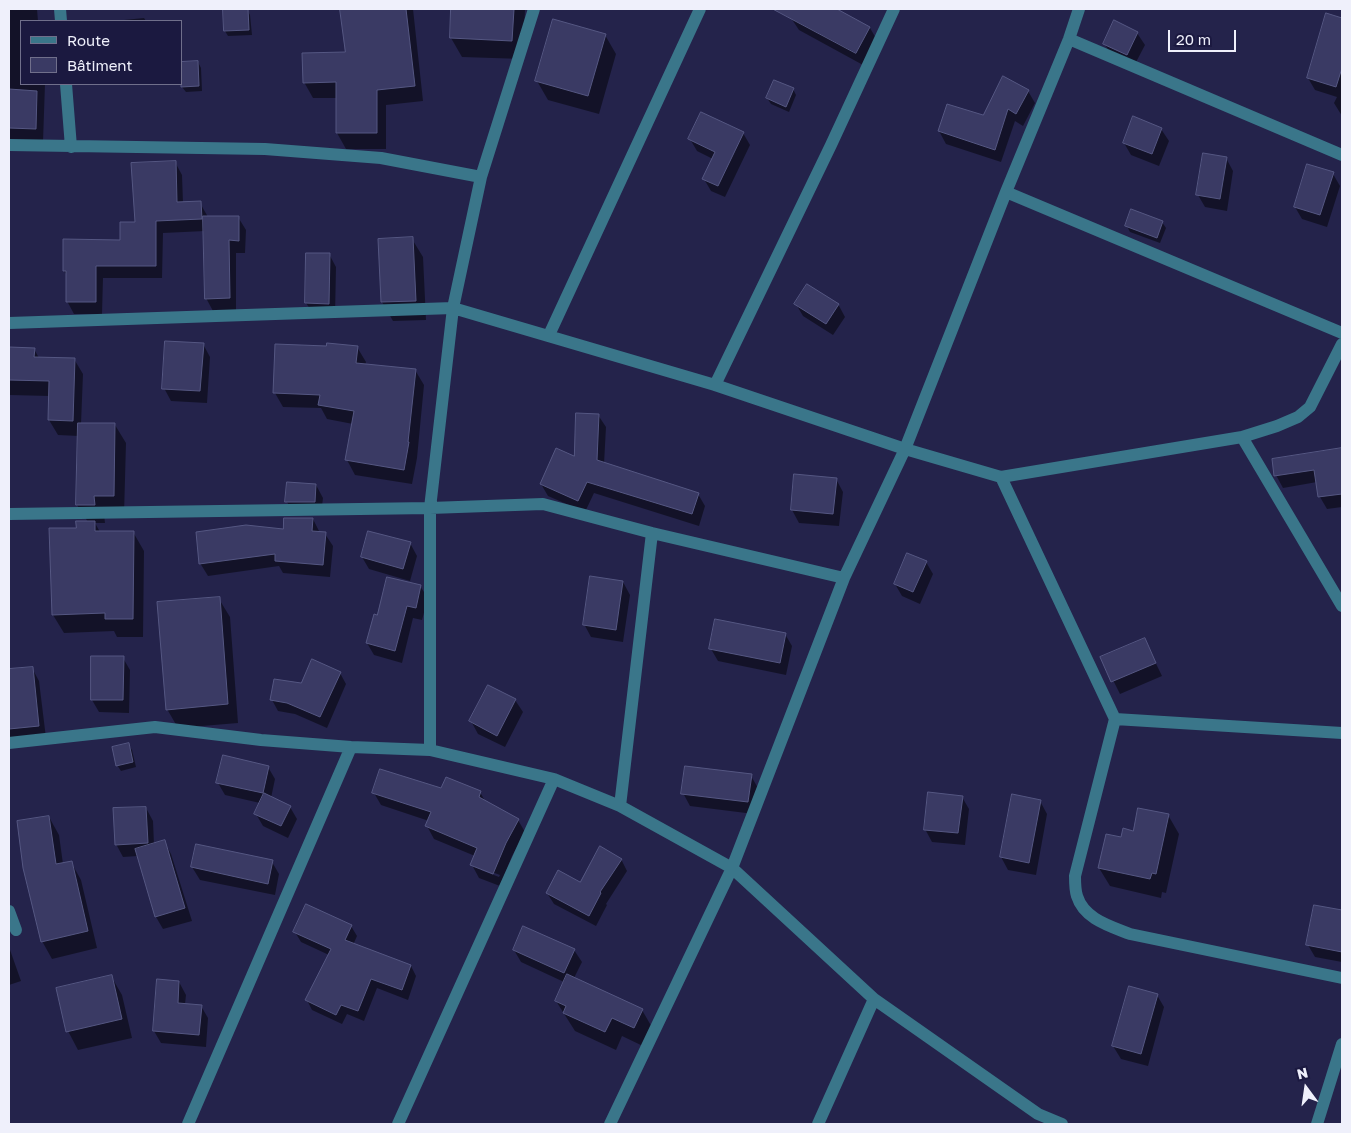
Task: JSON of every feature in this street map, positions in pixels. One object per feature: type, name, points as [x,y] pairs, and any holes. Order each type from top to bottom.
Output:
[{"type":"street","points":[[430,750],[430,508],[453,308],[481,177],[534,9]]},
{"type":"street","points":[[549,335],[700,9]]},
{"type":"street","points":[[715,385],[894,9]]},
{"type":"street","points":[[610,1124],[732,868],[844,578],[905,449],[1006,192],[1069,39],[1079,9]]},
{"type":"street","points":[[1069,39],[1342,154]]},
{"type":"street","points":[[66,85],[71,147]]},
{"type":"street","points":[[9,145],[265,149],[381,158],[481,177]]},
{"type":"street","points":[[1006,192],[1342,333]]},
{"type":"street","points":[[9,323],[453,308],[715,385],[905,449],[1001,477],[1242,437],[1277,426],[1298,417],[1310,407],[1342,344]]},
{"type":"street","points":[[1242,437],[1342,606]]},
{"type":"street","points":[[1001,477],[1115,719],[1075,876],[1077,897],[1090,915],[1104,924],[1130,934],[1342,978]]},
{"type":"street","points":[[9,514],[430,508],[543,504],[652,533],[844,578]]},
{"type":"street","points":[[620,806],[652,533]]},
{"type":"street","points":[[1115,719],[1342,733]]},
{"type":"street","points":[[9,743],[155,727],[261,740],[351,747],[430,750],[554,779],[620,806],[732,868],[874,999],[1035,1119],[1062,1124]]},
{"type":"street","points":[[188,1124],[351,747]]},
{"type":"street","points":[[398,1124],[554,779]]},
{"type":"street","points":[[9,912],[16,930]]},
{"type":"street","points":[[818,1124],[874,999]]},
{"type":"street","points":[[1317,1124],[1342,1044]]},
{"type":"building","points":[[223,9],[248,9],[249,30],[224,31]]},
{"type":"building","points":[[340,9],[406,9],[415,86],[377,90],[377,133],[336,133],[336,82],[303,83],[302,53],[345,52]]},
{"type":"building","points":[[451,9],[514,9],[512,41],[450,38]]},
{"type":"building","points":[[773,9],[837,9],[870,27],[856,53]]},
{"type":"building","points":[[1326,13],[1342,18],[1342,68],[1336,87],[1307,78]]},
{"type":"building","points":[[553,19],[606,34],[588,96],[535,81]]},
{"type":"building","points":[[1114,20],[1138,32],[1127,55],[1103,44]]},
{"type":"building","points":[[198,61],[199,86],[181,87],[182,62]]},
{"type":"building","points":[[1003,76],[1029,90],[1016,114],[1008,109],[995,150],[938,131],[947,104],[983,115]]},
{"type":"building","points":[[774,80],[794,88],[786,107],[766,98]]},
{"type":"building","points":[[9,89],[37,91],[36,129],[9,128]]},
{"type":"building","points":[[701,112],[744,132],[718,186],[702,179],[715,152],[688,139]]},
{"type":"building","points":[[1133,116],[1162,128],[1152,154],[1123,143]]},
{"type":"building","points":[[1203,153],[1227,157],[1220,199],[1196,195]]},
{"type":"building","points":[[176,161],[177,202],[201,201],[202,219],[156,221],[156,266],[96,266],[96,302],[66,302],[66,271],[63,271],[63,239],[120,240],[120,222],[135,222],[131,163]]},
{"type":"building","points":[[1307,164],[1334,172],[1320,215],[1294,207]]},
{"type":"building","points":[[1131,209],[1163,221],[1157,238],[1125,226]]},
{"type":"building","points":[[203,216],[239,216],[239,241],[229,240],[230,298],[205,299]]},
{"type":"building","points":[[413,237],[416,301],[381,302],[378,239]]},
{"type":"building","points":[[306,253],[330,253],[329,304],[305,303]]},
{"type":"building","points":[[807,284],[839,304],[826,324],[794,304]]},
{"type":"building","points":[[165,341],[204,343],[200,391],[162,389]]},
{"type":"building","points":[[327,343],[358,346],[356,363],[416,369],[409,442],[404,470],[345,460],[354,411],[318,405],[320,395],[273,393],[275,344],[326,346]]},
{"type":"building","points":[[9,347],[35,348],[34,357],[75,358],[73,421],[48,420],[49,381],[9,380]]},
{"type":"building","points":[[576,413],[599,414],[597,460],[699,493],[692,514],[587,482],[578,501],[540,484],[556,448],[574,456]]},
{"type":"building","points":[[78,423],[115,423],[114,496],[94,496],[95,505],[76,505]]},
{"type":"building","points":[[1342,448],[1342,494],[1318,497],[1314,470],[1274,476],[1272,459]]},
{"type":"building","points":[[794,474],[837,478],[833,514],[791,510]]},
{"type":"building","points":[[287,482],[316,484],[315,502],[285,502]]},
{"type":"building","points":[[284,518],[313,518],[312,531],[326,532],[323,565],[275,561],[275,554],[199,564],[196,532],[246,525],[283,529]]},
{"type":"building","points":[[76,521],[95,521],[95,531],[134,531],[133,619],[105,619],[105,613],[52,615],[49,528],[76,528]]},
{"type":"building","points":[[368,531],[411,542],[403,569],[361,557]]},
{"type":"building","points":[[907,553],[927,561],[913,592],[894,584]]},
{"type":"building","points":[[590,576],[623,581],[616,630],[583,625]]},
{"type":"building","points":[[387,577],[421,585],[416,608],[407,606],[395,651],[366,643],[374,614],[377,615]]},
{"type":"building","points":[[220,597],[228,704],[166,710],[157,602]]},
{"type":"building","points":[[715,619],[786,633],[780,663],[709,649]]},
{"type":"building","points":[[1145,638],[1156,663],[1111,682],[1100,657]]},
{"type":"building","points":[[91,656],[124,656],[123,700],[91,700]]},
{"type":"building","points":[[312,659],[341,672],[320,717],[287,703],[270,700],[274,679],[301,683]]},
{"type":"building","points":[[33,667],[39,726],[9,729],[9,669]]},
{"type":"building","points":[[488,685],[516,699],[497,736],[469,721]]},
{"type":"building","points":[[129,743],[133,762],[116,766],[112,747]]},
{"type":"building","points":[[223,755],[269,766],[263,793],[216,783]]},
{"type":"building","points":[[685,766],[752,774],[748,802],[681,794]]},
{"type":"building","points":[[380,769],[441,788],[446,777],[481,791],[479,797],[519,819],[493,874],[470,865],[477,848],[425,826],[431,812],[372,793]]},
{"type":"building","points":[[928,792],[963,796],[958,833],[924,830]]},
{"type":"building","points":[[264,793],[291,806],[281,826],[254,814]]},
{"type":"building","points":[[1012,794],[1041,800],[1029,863],[1000,857]]},
{"type":"building","points":[[146,807],[148,843],[115,845],[113,808]]},
{"type":"building","points":[[1138,808],[1169,814],[1156,874],[1152,873],[1150,879],[1098,868],[1106,834],[1121,837],[1123,828],[1133,831]]},
{"type":"building","points":[[49,816],[56,864],[72,861],[88,931],[41,942],[23,868],[17,821]]},
{"type":"building","points":[[165,840],[185,908],[155,917],[135,849]]},
{"type":"building","points":[[196,844],[273,860],[268,884],[191,867]]},
{"type":"building","points":[[600,846],[622,859],[600,892],[589,916],[546,893],[558,870],[580,882]]},
{"type":"building","points":[[306,904],[352,925],[345,940],[411,965],[402,990],[371,979],[358,1011],[341,1005],[336,1015],[305,1000],[331,949],[293,932]]},
{"type":"building","points":[[1314,905],[1342,910],[1342,952],[1306,945]]},
{"type":"building","points":[[523,926],[575,949],[564,973],[513,950]]},
{"type":"building","points":[[567,974],[643,1009],[634,1028],[612,1018],[605,1032],[563,1013],[566,1006],[555,1001]]},
{"type":"building","points":[[112,975],[122,1019],[66,1032],[56,988]]},
{"type":"building","points":[[157,979],[179,981],[178,1003],[202,1005],[199,1035],[153,1031]]},
{"type":"building","points":[[1129,986],[1158,994],[1141,1054],[1112,1046]]}]
